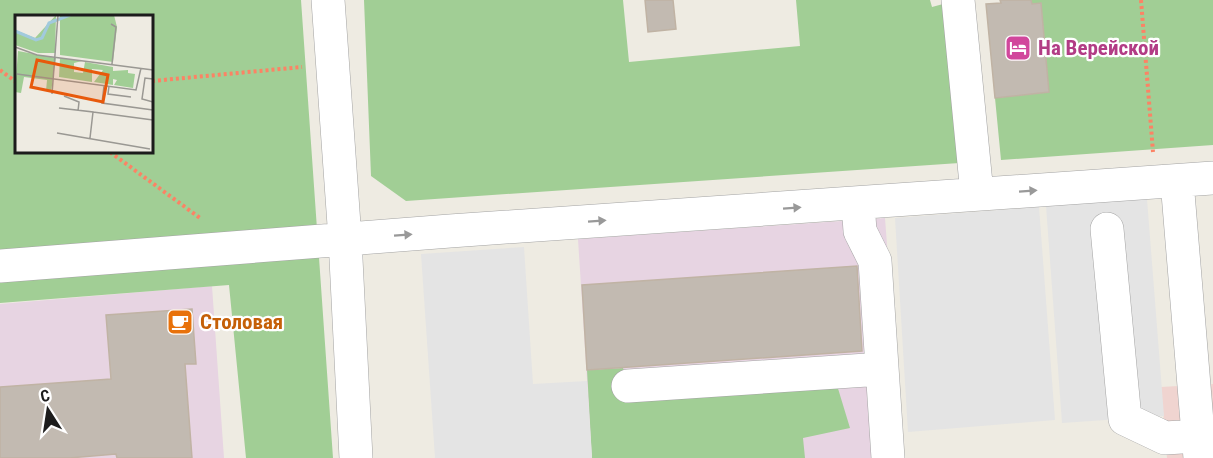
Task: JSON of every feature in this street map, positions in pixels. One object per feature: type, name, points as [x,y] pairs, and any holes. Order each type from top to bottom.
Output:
[{"type":"lane","points":[[328,0],[345,239],[356,458]]},
{"type":"lane","points":[[958,0],[977,195]]},
{"type":"lane","points":[[0,266],[345,239],[1213,178]]},
{"type":"lane","points":[[1107,229],[1125,419],[1165,438],[1199,447],[1166,181]]},
{"type":"lane","points":[[858,203],[860,231],[875,261],[888,458]]},
{"type":"lane","points":[[628,386],[882,369]]},
{"type":"path","points":[[1141,0],[1166,181]]},
{"type":"path","points":[[153,81],[332,64]]},
{"type":"path","points":[[0,70],[15,81]]},
{"type":"path","points":[[111,153],[239,247]]},
{"type":"shaded area","points":[[1147,199],[1164,416],[1062,423],[1046,206]]},
{"type":"shaded area","points":[[1039,207],[1055,420],[908,432],[895,218]]},
{"type":"shaded area","points":[[885,218],[903,458],[592,458],[578,239]]},
{"type":"shaded area","points":[[524,247],[533,384],[587,381],[592,458],[435,458],[421,254]]},
{"type":"shaded area","points":[[212,286],[224,458],[0,458],[0,304]]},
{"type":"shaded area","points":[[1213,384],[1213,458],[1167,458],[1161,387]]},
{"type":"green space","points":[[0,0],[301,0],[333,458],[246,458],[229,285],[0,303]]},
{"type":"green space","points":[[364,0],[623,0],[629,62],[800,46],[796,0],[930,0],[932,7],[958,0],[974,162],[406,201],[371,176]]},
{"type":"green space","points":[[1031,0],[1213,0],[1213,145],[1001,160],[995,98],[1049,92],[1041,3],[1032,4]]},
{"type":"green space","points":[[623,368],[628,386],[833,372],[850,428],[803,438],[805,458],[592,458],[587,370]]},
{"type":"building","points":[[645,0],[673,0],[676,29],[648,32]]},
{"type":"building","name":"На Верейской","points":[[1000,0],[1031,0],[1032,4],[1041,3],[1049,92],[995,98],[986,4],[1001,3]]},
{"type":"building","points":[[857,266],[862,351],[587,370],[582,285]]},
{"type":"building","points":[[192,309],[196,364],[185,364],[192,458],[117,458],[116,454],[69,458],[0,458],[0,387],[111,379],[106,315]]},
{"type":"place","name":"На Верейской","points":[[1018,48]]},
{"type":"place","name":"Столовая","points":[[180,322]]}]
